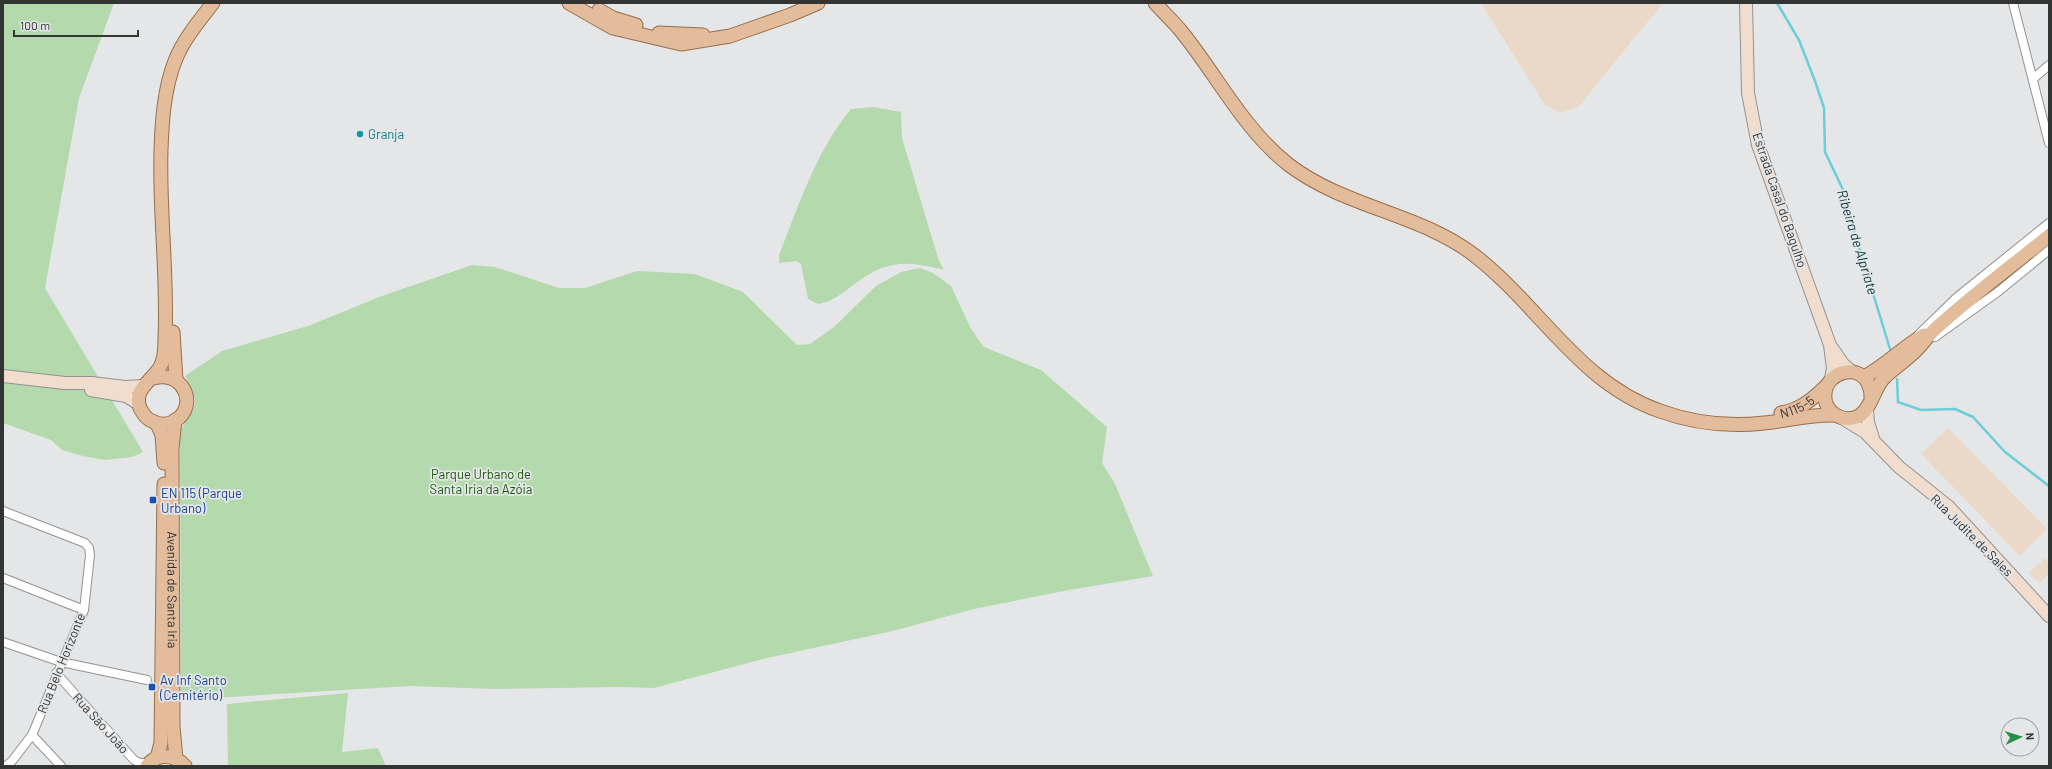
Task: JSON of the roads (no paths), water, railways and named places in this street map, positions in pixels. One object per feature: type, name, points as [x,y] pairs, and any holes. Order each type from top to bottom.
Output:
[{"type":"main road","points":[[146,383],[158,376],[168,376],[176,380],[183,387],[186,400],[182,414],[167,424],[157,424],[149,420],[142,413],[139,404],[139,394],[146,383],[160,368],[165,346],[166,319],[160,171],[163,110],[175,61],[190,33],[213,3]]},
{"type":"main road","points":[[176,380],[173,335],[168,172],[170,113],[182,63],[199,34],[222,3]]},
{"type":"main road","points":[[569,3],[613,28],[681,44],[730,36],[790,15],[818,3]]},
{"type":"main road","points":[[587,3],[613,18],[659,33],[721,36],[781,15],[805,3]]},
{"type":"main road","points":[[1155,3],[1180,30],[1246,120],[1266,144],[1289,165],[1333,192],[1433,231],[1455,242],[1474,255],[1510,288],[1574,356],[1598,377],[1635,401],[1659,411],[1685,419],[1734,424],[1763,420]]},
{"type":"main road","points":[[1162,3],[1181,20],[1272,139],[1318,176],[1437,225],[1478,249],[1496,264],[1578,351],[1620,384],[1661,404],[1686,412],[1763,420]]},
{"type":"main road","points":[[1869,404],[1869,386],[1864,377],[1851,372],[1838,374],[1829,383],[1825,402],[1838,416],[1859,416],[1869,404],[1884,378],[1911,349],[2049,236]]},
{"type":"main road","points":[[1864,377],[1911,349]]},
{"type":"main road","name":"N115-5","points":[[1763,420],[1801,407],[1814,398],[1829,383]]},
{"type":"main road","name":"N115-5","points":[[1763,420],[1806,416],[1838,416]]},
{"type":"main road","name":"Avenida de Santa Iria","points":[[175,420],[172,448],[173,726],[180,762]]},
{"type":"main road","name":"Avenida de Santa Iria","points":[[151,762],[161,743],[164,448],[162,435],[157,424]]},
{"type":"main road","points":[[151,762],[167,756],[180,762]]},
{"type":"street","name":"Estrada Casal do Bagulho","points":[[1746,3],[1748,93],[1758,145],[1830,345],[1833,368],[1829,383]]},
{"type":"street","points":[[2015,3],[2049,143]]},
{"type":"street","points":[[2033,79],[2049,65]]},
{"type":"street","points":[[1911,349],[1956,298],[2049,223]]},
{"type":"street","points":[[1911,349],[1999,291],[2049,250]]},
{"type":"street","name":"Estrada Casal do Bagulho","points":[[1830,345],[1837,356],[1851,372]]},
{"type":"street","points":[[3,376],[65,383],[92,383],[125,387],[146,383]]},
{"type":"street","points":[[65,383],[91,390],[126,396],[139,404]]},
{"type":"street","name":"Rua Judite de Sales","points":[[1869,404],[1868,422],[1875,441]]},
{"type":"street","name":"Rua Judite de Sales","points":[[1838,416],[1865,432],[1899,467],[1949,507],[2049,616]]},
{"type":"street","name":"Rua Belo Horizonte","points":[[3,511],[85,543],[89,548],[90,555],[84,610],[56,673],[32,735],[11,764]]},
{"type":"street","points":[[3,578],[84,610]]},
{"type":"street","points":[[3,642],[61,662],[147,680]]},
{"type":"street","name":"Rua São João","points":[[56,673],[134,760],[140,763],[151,762]]},
{"type":"street","points":[[32,735],[61,766]]},
{"type":"waterway","name":"Ribeira de Alpriate","points":[[1777,3],[1799,40],[1824,108],[1825,152],[1847,198],[1854,231],[1890,349]]},
{"type":"waterway","name":"Ribeira de Alpriate","points":[[1897,379],[1898,402],[1921,410],[1955,409],[1973,417],[2005,452],[2049,486]]},
{"type":"place","name":"Granja","points":[[360,134]]},
{"type":"place","name":"EN 115 (Parque Urbano)","points":[[153,500]]},
{"type":"place","name":"Av Inf Santo (Cemitério)","points":[[152,687]]},
{"type":"park label","name":"Parque Urbano de Santa Iria da Azóia","points":[[481,482]]}]
